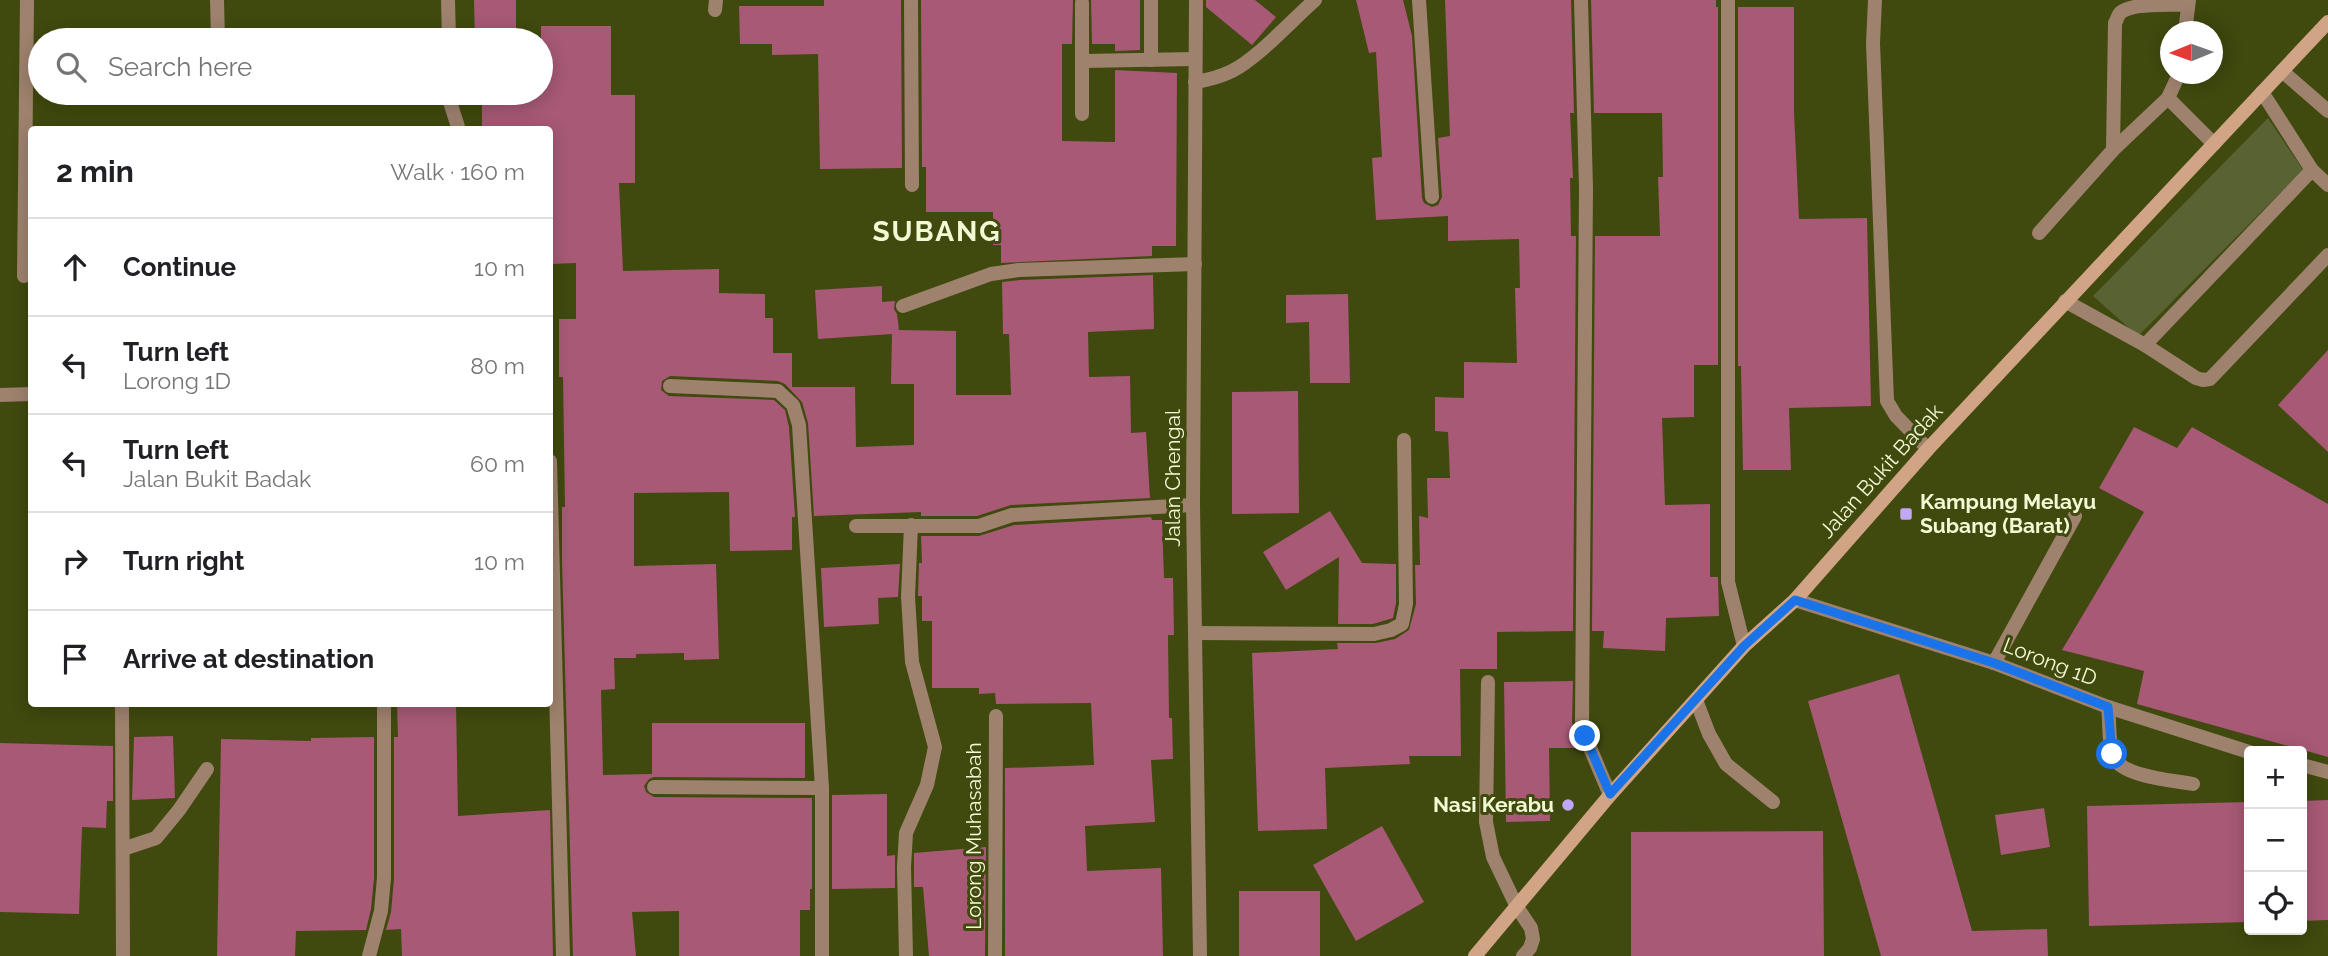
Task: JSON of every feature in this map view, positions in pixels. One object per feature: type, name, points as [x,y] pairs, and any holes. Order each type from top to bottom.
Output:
[{"type":"main road","name":"Jalan Bukit Badak","points":[[1475,956],[1610,794],[1744,646],[1795,600],[1928,449],[2328,22]]},
{"type":"street","points":[[24,276],[27,0]]},
{"type":"street","points":[[217,0],[218,28]]},
{"type":"street","points":[[448,0],[449,28]]},
{"type":"street","points":[[911,0],[912,185]]},
{"type":"street","points":[[1151,0],[1151,60]]},
{"type":"street","name":"Jalan Chengal","points":[[1196,0],[1194,505],[1199,956]]},
{"type":"street","points":[[1195,82],[1217,78],[1234,70],[1315,0]]},
{"type":"street","points":[[1419,0],[1432,197]]},
{"type":"street","points":[[1581,0],[1586,188],[1582,722],[1585,736],[1610,794]]},
{"type":"street","points":[[1728,0],[1728,582],[1744,646]]},
{"type":"street","points":[[1875,0],[1873,56],[1887,401],[1896,416],[1928,449]]},
{"type":"street","points":[[2113,150],[2115,23],[2119,13],[2128,8],[2188,2],[2186,21]]},
{"type":"street","points":[[1082,3],[1083,114]]},
{"type":"street","points":[[1083,61],[1195,59]]},
{"type":"street","points":[[2282,71],[2328,111]]},
{"type":"street","points":[[2039,233],[2113,150],[2168,98],[2174,84]]},
{"type":"street","points":[[2262,92],[2312,170],[2328,185]]},
{"type":"street","points":[[2168,98],[2214,144]]},
{"type":"street","points":[[451,105],[458,126]]},
{"type":"street","points":[[2145,345],[2312,170]]},
{"type":"street","points":[[2065,301],[2145,345],[2196,378],[2210,379],[2328,255]]},
{"type":"street","points":[[904,306],[991,274],[1019,270],[1195,264]]},
{"type":"street","points":[[670,386],[778,391],[793,405],[799,425],[822,788],[822,956]]},
{"type":"street","points":[[0,395],[28,394]]},
{"type":"street","points":[[1196,633],[1374,634],[1391,631],[1402,624],[1406,604],[1404,440]]},
{"type":"street","points":[[856,526],[979,526],[1012,514],[1194,505]]},
{"type":"street","points":[[1994,663],[2075,516]]},
{"type":"street","points":[[906,956],[906,833],[927,785],[935,747],[912,662],[908,597],[911,525]]},
{"type":"street","points":[[553,575],[563,956]]},
{"type":"street","name":"Lorong 1D","points":[[1795,600],[1994,663],[2108,707],[2244,750]]},
{"type":"street","points":[[1488,682],[1486,822],[1493,857],[1517,907],[1531,928],[1533,939],[1523,956]]},
{"type":"street","points":[[1696,700],[1709,734],[1726,764],[1773,802]]},
{"type":"street","points":[[122,707],[123,956]]},
{"type":"street","points":[[369,956],[382,911],[384,878],[384,707]]},
{"type":"street","points":[[2108,707],[2112,754],[2116,762],[2126,771],[2193,784]]},
{"type":"street","name":"Lorong Muhasabah","points":[[995,956],[996,716]]},
{"type":"street","points":[[2307,766],[2328,772]]},
{"type":"street","points":[[123,849],[156,838],[207,769]]},
{"type":"street","points":[[654,787],[822,788]]},
{"type":"green space","points":[[2268,118],[2303,170],[2138,336],[2093,296]]},
{"type":"building","points":[[474,0],[516,0],[516,28],[475,28]]},
{"type":"building","points":[[824,0],[901,0],[902,168],[820,169],[818,54],[772,55],[772,44],[740,44],[739,6],[824,6]]},
{"type":"building","points":[[921,0],[1073,0],[1072,44],[1062,44],[1062,141],[1115,142],[1115,70],[1177,73],[1176,246],[1152,246],[1152,256],[1001,263],[1001,245],[993,245],[993,212],[926,212],[926,167],[922,167]]},
{"type":"building","points":[[1091,0],[1140,0],[1140,50],[1115,51],[1115,44],[1092,44]]},
{"type":"building","points":[[1206,0],[1255,0],[1276,17],[1252,45],[1206,7]]},
{"type":"building","points":[[1356,0],[1403,0],[1412,36],[1422,198],[1424,203],[1432,207],[1438,205],[1442,197],[1438,138],[1450,136],[1445,0],[1571,0],[1574,113],[1570,113],[1573,178],[1570,178],[1571,236],[1576,236],[1573,631],[1497,632],[1497,669],[1460,669],[1461,756],[1409,756],[1410,764],[1325,768],[1327,829],[1258,831],[1252,653],[1338,649],[1337,643],[1376,643],[1395,639],[1409,630],[1416,604],[1415,565],[1420,565],[1419,516],[1428,518],[1427,478],[1450,478],[1448,432],[1435,431],[1435,397],[1464,398],[1464,362],[1517,363],[1515,288],[1520,288],[1519,239],[1448,241],[1448,216],[1376,220],[1372,158],[1382,157],[1376,52],[1369,53]]},
{"type":"building","points":[[1591,0],[1716,0],[1718,7],[1718,365],[1694,365],[1694,417],[1662,418],[1665,505],[1710,504],[1710,577],[1718,577],[1719,616],[1666,618],[1665,651],[1603,648],[1604,631],[1592,631],[1595,236],[1660,236],[1658,177],[1663,177],[1662,113],[1594,113]]},
{"type":"building","points":[[1738,7],[1794,7],[1794,112],[1799,219],[1867,218],[1871,406],[1789,408],[1791,470],[1743,470],[1741,366],[1738,366]]},
{"type":"building","points":[[611,26],[611,95],[635,95],[635,183],[619,183],[623,271],[719,269],[719,293],[765,294],[765,318],[773,318],[773,353],[792,353],[792,387],[855,387],[856,447],[914,445],[914,384],[891,384],[892,334],[818,339],[815,290],[882,286],[882,302],[895,301],[899,330],[956,331],[956,395],[1011,395],[1009,334],[1003,334],[1002,282],[1153,275],[1154,329],[1088,332],[1089,377],[1130,376],[1131,433],[1146,432],[1150,498],[1011,505],[977,516],[921,516],[921,512],[814,516],[808,423],[802,402],[785,384],[778,381],[670,376],[662,381],[661,390],[669,396],[774,400],[785,410],[789,427],[795,517],[792,517],[792,550],[730,551],[729,492],[634,493],[634,566],[716,564],[719,659],[684,660],[684,653],[636,654],[636,658],[614,658],[615,689],[601,690],[603,775],[652,774],[652,723],[805,723],[805,778],[654,777],[644,786],[646,792],[654,797],[812,798],[812,889],[810,910],[800,910],[800,956],[679,956],[679,911],[632,912],[636,956],[573,956],[562,561],[562,507],[565,507],[563,377],[559,377],[559,319],[576,319],[576,263],[553,264],[553,126],[482,126],[482,105],[553,105],[553,28],[541,28]]},
{"type":"building","points":[[1348,294],[1350,383],[1310,383],[1309,322],[1286,323],[1286,295]]},
{"type":"building","points":[[2328,350],[2328,452],[2278,405]]},
{"type":"building","points":[[1298,391],[1299,513],[1232,514],[1232,392]]},
{"type":"building","points":[[2134,427],[2177,448],[2192,427],[2328,504],[2328,757],[2307,751],[2307,746],[2288,746],[2137,704],[2144,671],[2062,650],[2144,512],[2099,488]]},
{"type":"building","points":[[1330,511],[1362,563],[1396,564],[1396,603],[1393,618],[1373,624],[1338,624],[1339,557],[1286,590],[1263,552]]},
{"type":"building","points":[[1151,517],[1152,520],[1162,520],[1164,578],[1173,578],[1174,635],[1168,635],[1169,718],[1172,718],[1173,759],[1151,760],[1155,822],[1085,826],[1087,871],[1161,868],[1163,956],[1005,956],[1005,768],[1094,765],[1091,703],[996,704],[995,693],[979,694],[979,688],[932,688],[932,621],[922,621],[922,596],[918,596],[919,563],[922,563],[921,536],[979,536],[1014,525]]},
{"type":"building","points":[[900,564],[898,597],[878,598],[879,624],[824,627],[821,568]]},
{"type":"building","points":[[1899,674],[1972,931],[2047,929],[2048,956],[1881,956],[1808,701]]},
{"type":"building","points":[[1573,681],[1572,722],[1579,748],[1549,748],[1550,821],[1506,822],[1504,682]]},
{"type":"building","points":[[397,707],[456,707],[458,816],[550,810],[553,956],[402,956],[401,929],[386,930],[391,912],[394,879],[394,737],[398,737]]},
{"type":"building","points":[[173,736],[175,798],[132,800],[134,737]]},
{"type":"building","points":[[374,737],[374,878],[366,930],[296,931],[295,956],[217,956],[221,739],[311,741],[311,738]]},
{"type":"building","points":[[0,743],[113,746],[113,801],[107,801],[106,828],[82,827],[79,914],[0,912]]},
{"type":"building","points":[[887,794],[887,856],[895,855],[895,888],[832,889],[832,795]]},
{"type":"building","points":[[2328,800],[2328,920],[2307,921],[2307,801]]},
{"type":"building","points":[[2244,802],[2244,922],[2089,926],[2087,806]]},
{"type":"building","points":[[2044,808],[2050,847],[2001,855],[1995,815]]},
{"type":"building","points":[[1382,826],[1424,902],[1356,941],[1313,865]]},
{"type":"building","points":[[1823,831],[1824,956],[1631,956],[1631,832]]},
{"type":"building","points":[[986,847],[985,956],[929,956],[923,887],[914,887],[914,853]]},
{"type":"building","points":[[1239,891],[1320,891],[1320,956],[1239,956]]},
{"type":"place","name":"Kampung Melayu Subang (Barat)","points":[[1906,514]]},
{"type":"place","name":"Nasi Kerabu","points":[[1568,805]]},
{"type":"district","name":"SUBANG","points":[[937,231]]},
{"type":"route","points":[[1585,736],[1610,794],[1744,646],[1795,600],[1994,663],[2108,707],[2112,754]]}]
